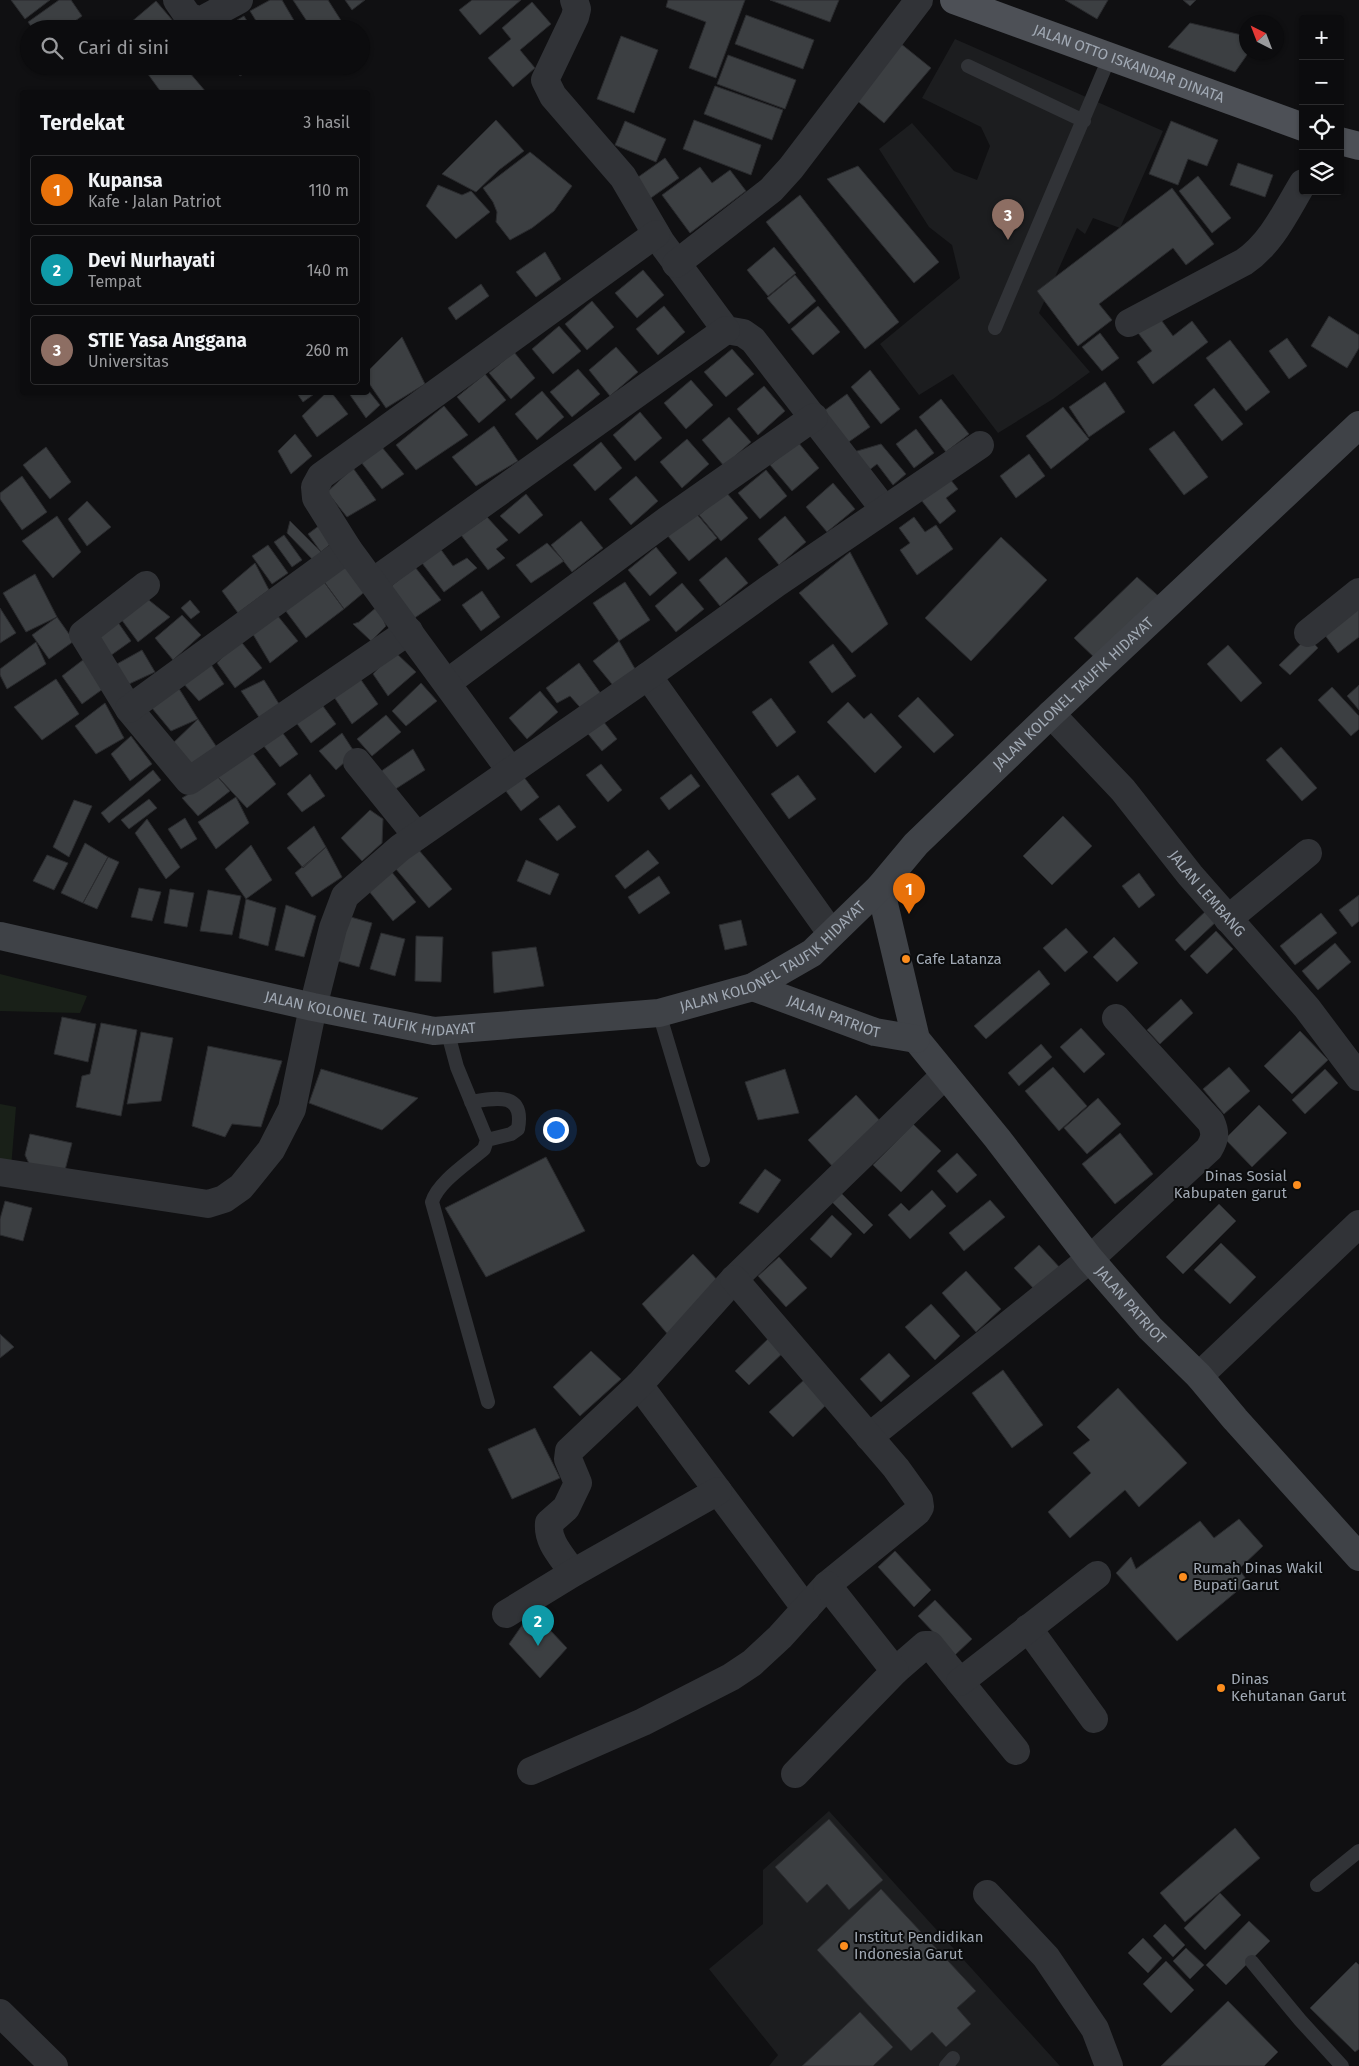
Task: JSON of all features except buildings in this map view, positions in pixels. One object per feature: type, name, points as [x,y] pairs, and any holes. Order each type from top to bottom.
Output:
[{"type":"main road","name":"JALAN OTTO ISKANDAR DINATA","points":[[954,0],[1299,126]]},
{"type":"main road","points":[[1344,141],[1359,146]]},
{"type":"main road","name":"JALAN KOLONEL TAUFIK HIDAYAT","points":[[0,936],[313,1007],[434,1032],[659,1013],[753,987],[812,952],[880,887],[916,844],[1051,714],[1359,425]]},
{"type":"main road","name":"JALAN PATRIOT","points":[[880,887],[916,1039],[997,1138],[1090,1259],[1150,1328],[1199,1376],[1235,1419],[1359,1557]]},
{"type":"main road","name":"JALAN PATRIOT","points":[[753,987],[875,1032],[916,1039]]},
{"type":"street","points":[[177,0],[188,16],[198,20]]},
{"type":"street","points":[[202,20],[239,0]]},
{"type":"street","points":[[574,0],[577,9],[575,18],[545,80],[553,96],[623,177],[676,264],[726,330],[743,333],[753,340],[884,509]]},
{"type":"street","points":[[676,264],[771,190],[791,168],[919,0]]},
{"type":"street","points":[[1130,323],[1244,262],[1259,252],[1299,190]]},
{"type":"street","points":[[510,770],[348,549],[316,498],[315,486],[321,476],[656,234]]},
{"type":"street","points":[[373,582],[726,330]]},
{"type":"street","points":[[447,683],[666,521],[814,417]]},
{"type":"street","points":[[0,1172],[208,1204],[224,1199],[241,1187],[271,1150],[292,1109],[313,1007],[333,928],[345,896],[400,848],[648,676],[776,583],[980,445]]},
{"type":"street","points":[[130,709],[348,549]]},
{"type":"street","points":[[146,585],[83,634],[130,709],[189,781],[409,631]]},
{"type":"street","points":[[1308,633],[1359,592]]},
{"type":"street","points":[[648,676],[831,934]]},
{"type":"street","name":"JALAN LEMBANG","points":[[1051,714],[1123,790],[1190,875],[1307,1008],[1359,1077]]},
{"type":"street","points":[[357,762],[418,836]]},
{"type":"street","points":[[1228,919],[1308,853]]},
{"type":"street","points":[[869,1437],[1090,1259],[1209,1150],[1216,1132],[1211,1122],[1116,1018]]},
{"type":"street","points":[[574,1573],[551,1541],[548,1533],[551,1520],[566,1508],[578,1483],[568,1459],[569,1451],[639,1385],[734,1279],[945,1075]]},
{"type":"street","points":[[1199,1376],[1359,1224]]},
{"type":"street","points":[[531,1771],[643,1722],[731,1677],[752,1663],[827,1585],[917,1512],[920,1507],[919,1500],[896,1468],[734,1279]]},
{"type":"street","points":[[639,1385],[806,1609]]},
{"type":"street","points":[[506,1614],[718,1491]]},
{"type":"street","points":[[960,1682],[1097,1574]]},
{"type":"street","points":[[827,1585],[896,1671]]},
{"type":"street","points":[[1028,1628],[1094,1719]]},
{"type":"street","points":[[795,1774],[924,1645],[930,1645],[1016,1751]]},
{"type":"street","points":[[987,1894],[1046,1958],[1095,2029],[1109,2066]]},
{"type":"street","points":[[0,2013],[54,2066]]},
{"type":"lane","points":[[995,328],[1110,56]]},
{"type":"lane","points":[[968,66],[1084,121]]},
{"type":"lane","points":[[659,1013],[703,1160]]},
{"type":"lane","points":[[447,1030],[457,1067],[487,1140],[484,1149],[440,1187],[434,1195],[432,1202],[488,1402]]},
{"type":"lane","points":[[471,1102],[502,1097],[509,1099],[517,1109],[520,1122],[518,1129],[511,1134],[487,1140]]},
{"type":"lane","points":[[1317,1885],[1359,1851]]},
{"type":"lane","points":[[1252,1962],[1300,2020],[1342,2066]]},
{"type":"shaded area","points":[[955,39],[1163,131],[1120,228],[1093,218],[1085,234],[1077,228],[1039,313],[1090,372],[1053,399],[998,433],[953,374],[919,395],[880,344],[960,278],[952,245],[929,227],[879,149],[912,123],[954,171],[977,180],[990,146],[981,127],[922,98]]},
{"type":"shaded area","points":[[0,974],[87,996],[80,1013],[0,1011]]},
{"type":"shaded area","points":[[0,1104],[16,1107],[11,1168],[0,1168]]},
{"type":"shaded area","name":"Institut Pendidikan Indonesia Garut","points":[[829,1811],[1060,2066],[769,2066],[778,2055],[709,1969],[763,1924],[763,1870]]},
{"type":"place","name":"STIE Yasa Anggana","points":[[1008,240]]},
{"type":"place","name":"Kupansa","points":[[909,914]]},
{"type":"place","name":"Cafe Latanza","points":[[906,959]]},
{"type":"place","name":"Dinas Sosial Kabupaten garut","points":[[1297,1185]]},
{"type":"place","name":"Rumah Dinas Wakil Bupati Garut","points":[[1183,1577]]},
{"type":"place","name":"Devi Nurhayati","points":[[538,1646]]},
{"type":"place","name":"Dinas Kehutanan Garut","points":[[1221,1688]]},
{"type":"place","name":"Institut Pendidikan Indonesia Garut","points":[[844,1946]]}]
